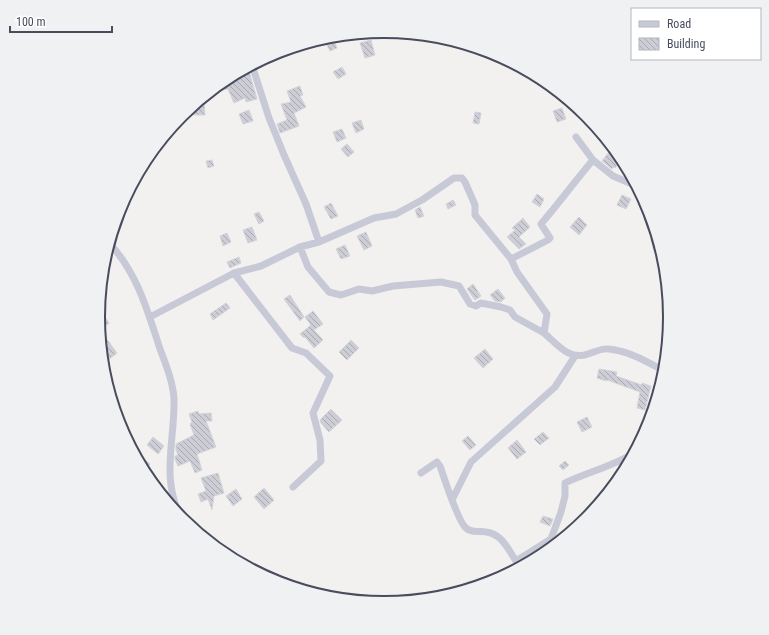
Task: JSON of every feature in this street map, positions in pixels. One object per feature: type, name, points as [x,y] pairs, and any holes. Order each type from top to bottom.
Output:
[{"type":"street","points":[[254,71],[284,155],[306,204],[319,242]]},
{"type":"street","points":[[576,138],[593,160],[613,176],[629,183]]},
{"type":"street","points":[[510,259],[550,238],[541,224],[593,160]]},
{"type":"street","points":[[150,317],[234,273],[261,266],[300,247],[319,242],[374,218],[396,214],[422,200],[454,178],[462,178],[475,205],[475,215],[510,259],[517,272],[547,314],[544,333]]},
{"type":"street","points":[[300,247],[308,267],[329,292],[341,295],[359,289],[372,291],[393,286],[441,282],[459,286],[470,304],[476,306],[482,304],[510,310],[515,317],[544,333],[569,354],[583,356],[605,348],[619,351],[646,361],[660,368]]},
{"type":"street","points":[[114,248],[129,268],[150,317],[173,388],[174,410],[170,455],[170,484],[175,503]]},
{"type":"street","points":[[234,273],[292,348],[306,353],[330,376],[313,413],[320,440],[321,461],[293,487]]},
{"type":"street","points":[[452,500],[471,462],[555,387],[575,356]]},
{"type":"street","points":[[421,473],[437,462],[440,466],[452,500],[464,527],[472,532],[487,532],[500,538],[516,561],[551,539],[564,502],[565,483],[579,476],[626,458]]},
{"type":"building","points":[[371,40],[375,55],[365,58],[360,43]]},
{"type":"building","points":[[335,42],[337,48],[330,51],[326,44]]},
{"type":"building","points":[[342,67],[346,74],[338,79],[333,72]]},
{"type":"building","points":[[249,73],[257,99],[246,102],[245,98],[234,103],[228,89],[223,90]]},
{"type":"building","points":[[300,86],[303,95],[300,96],[306,107],[294,113],[299,126],[280,133],[277,124],[287,120],[281,104],[291,102],[287,91]]},
{"type":"building","points":[[204,104],[205,115],[194,115],[194,113]]},
{"type":"building","points":[[562,108],[566,119],[557,122],[553,111]]},
{"type":"building","points":[[249,110],[253,121],[243,124],[239,114]]},
{"type":"building","points":[[475,112],[481,113],[479,124],[473,123]]},
{"type":"building","points":[[361,120],[364,129],[356,133],[352,123]]},
{"type":"building","points":[[342,129],[346,138],[337,142],[333,132]]},
{"type":"building","points":[[347,144],[354,152],[348,157],[341,149]]},
{"type":"building","points":[[609,152],[618,164],[612,169],[602,161]]},
{"type":"building","points":[[212,160],[214,166],[208,168],[206,161]]},
{"type":"building","points":[[537,194],[544,199],[540,207],[532,202]]},
{"type":"building","points":[[622,195],[631,199],[626,209],[617,205]]},
{"type":"building","points":[[453,200],[456,205],[448,209],[446,204]]},
{"type":"building","points":[[331,203],[338,216],[331,219],[324,207]]},
{"type":"building","points":[[420,207],[424,216],[418,218],[415,210]]},
{"type":"building","points":[[259,212],[264,221],[259,224],[254,214]]},
{"type":"building","points":[[579,217],[587,225],[579,235],[570,227]]},
{"type":"building","points":[[523,218],[530,227],[519,237],[526,244],[519,249],[507,237],[515,230],[512,228]]},
{"type":"building","points":[[252,227],[257,240],[248,243],[243,230]]},
{"type":"building","points":[[366,232],[372,246],[364,250],[357,236]]},
{"type":"building","points":[[227,233],[231,242],[223,246],[220,236]]},
{"type":"building","points":[[345,245],[350,256],[341,259],[336,249]]},
{"type":"building","points":[[239,257],[241,263],[230,268],[227,262]]},
{"type":"building","points":[[473,284],[481,296],[475,300],[467,289]]},
{"type":"building","points":[[498,289],[505,298],[501,302],[495,301],[490,295]]},
{"type":"building","points":[[290,295],[304,317],[300,321],[284,299]]},
{"type":"building","points":[[226,303],[230,308],[213,320],[210,314]]},
{"type":"building","points":[[313,311],[323,324],[314,330],[323,340],[314,348],[305,337],[304,338],[300,334],[311,325],[305,317]]},
{"type":"building","points":[[105,317],[109,323],[105,326]]},
{"type":"building","points":[[106,338],[117,353],[108,360]]},
{"type":"building","points":[[351,340],[359,348],[347,360],[339,352]]},
{"type":"building","points":[[485,349],[493,359],[483,368],[474,358]]},
{"type":"building","points":[[599,369],[617,372],[616,376],[642,385],[642,383],[651,386],[645,410],[637,408],[640,392],[597,378]]},
{"type":"building","points":[[331,409],[342,420],[329,432],[320,420]]},
{"type":"building","points":[[198,411],[199,414],[211,413],[212,421],[206,421],[216,447],[197,454],[202,470],[195,473],[190,461],[178,466],[175,456],[178,455],[176,444],[194,435],[190,424],[192,422],[189,414]]},
{"type":"building","points":[[587,417],[592,427],[582,432],[577,422]]},
{"type":"building","points":[[543,432],[549,438],[540,445],[534,439]]},
{"type":"building","points":[[468,436],[476,445],[470,450],[462,441]]},
{"type":"building","points":[[153,437],[164,446],[158,454],[147,445]]},
{"type":"building","points":[[517,440],[526,452],[517,459],[508,448]]},
{"type":"building","points":[[143,459],[150,464],[148,466]]},
{"type":"building","points":[[565,461],[569,465],[563,470],[559,466]]},
{"type":"building","points":[[218,473],[224,493],[214,496],[212,510],[208,499],[201,502],[198,494],[206,491],[201,478]]},
{"type":"building","points":[[264,488],[274,500],[264,509],[254,497]]},
{"type":"building","points":[[236,489],[242,499],[233,506],[226,496]]},
{"type":"building","points":[[543,516],[553,519],[550,526],[540,522]]}]
